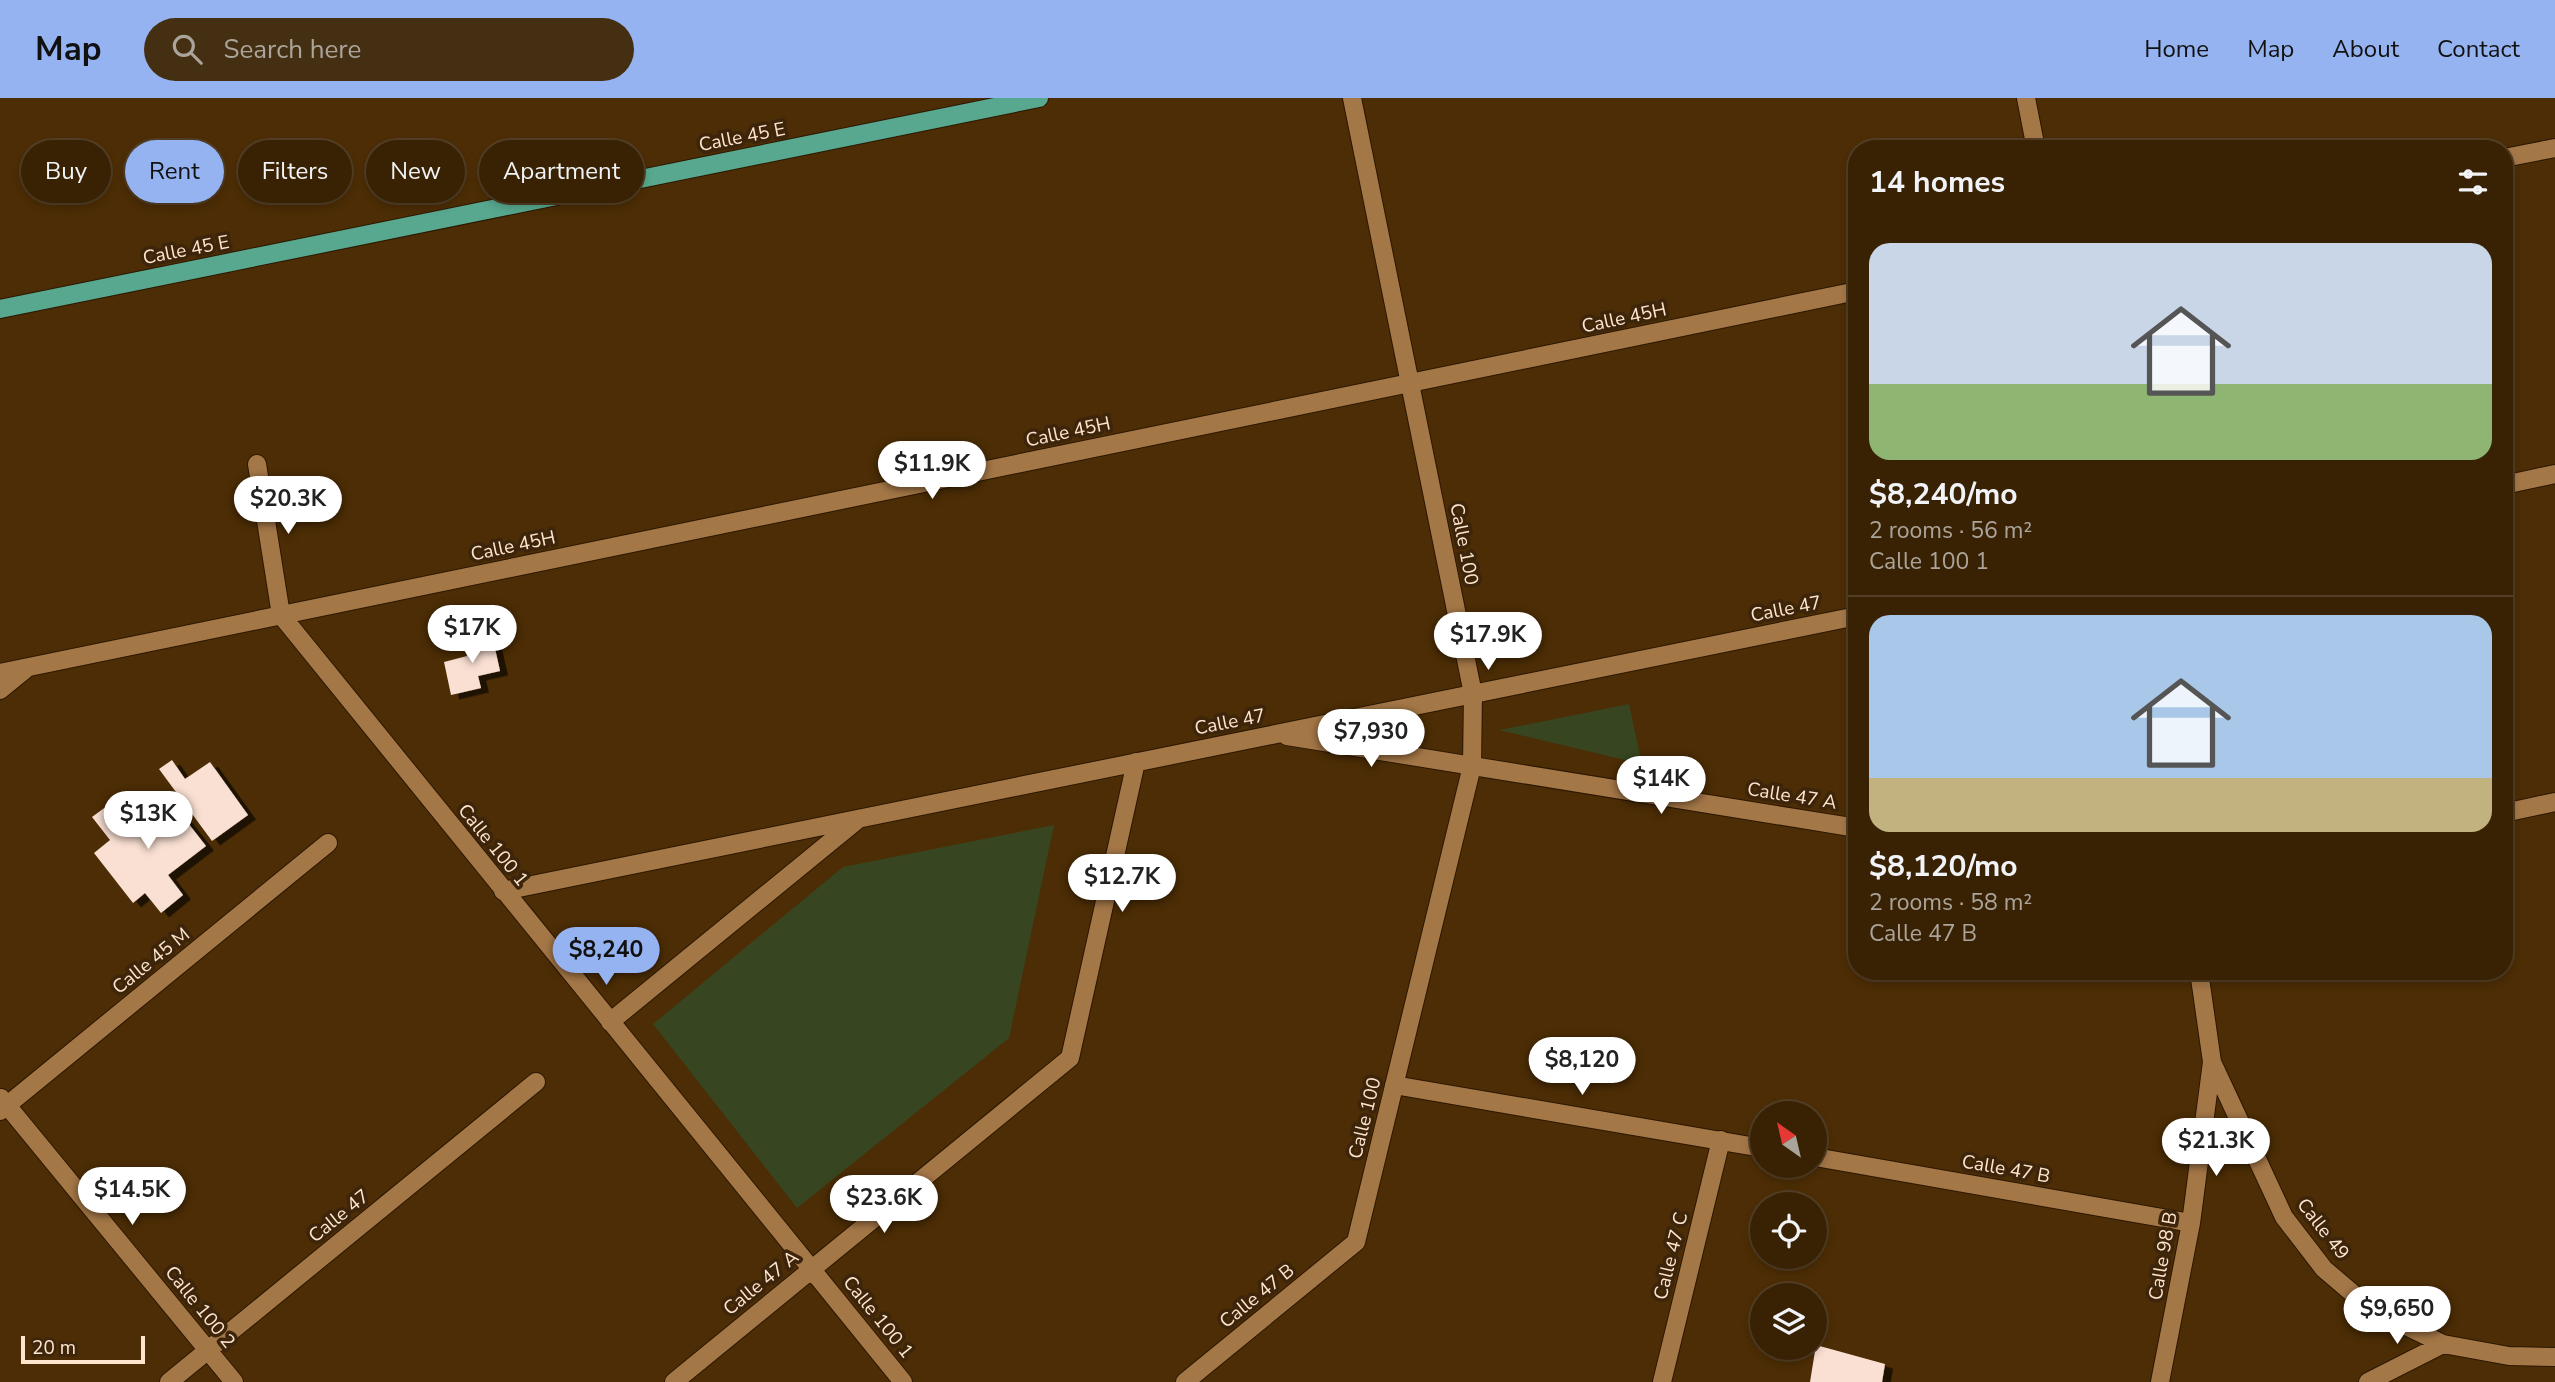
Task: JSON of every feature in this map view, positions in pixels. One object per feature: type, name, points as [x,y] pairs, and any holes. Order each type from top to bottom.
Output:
[{"type":"main road","name":"Calle 45 E","points":[[0,309],[1039,98]]},
{"type":"street","name":"Calle 100","points":[[1352,98],[1473,694],[1472,766],[1356,1242]]},
{"type":"street","points":[[2025,98],[2034,140]]},
{"type":"street","points":[[2513,156],[2555,148]]},
{"type":"street","name":"Calle 45H","points":[[0,673],[1848,293]]},
{"type":"street","name":"Calle 100 1","points":[[257,464],[281,615],[903,1382]]},
{"type":"street","points":[[2513,483],[2555,474]]},
{"type":"street","name":"Calle 47","points":[[503,891],[1848,618]]},
{"type":"street","points":[[0,690],[28,667]]},
{"type":"street","name":"Calle 47 A","points":[[1275,734],[1848,827]]},
{"type":"street","name":"Calle 47 A","points":[[674,1382],[1070,1058],[1136,762]]},
{"type":"street","points":[[2513,811],[2555,802]]},
{"type":"street","name":"Calle 47","points":[[610,1022],[859,819]]},
{"type":"street","name":"Calle 45 M","points":[[2,1104],[328,843]]},
{"type":"street","name":"Calle 98 B","points":[[2160,1382],[2191,1223],[2212,1062],[2200,980]]},
{"type":"street","name":"Calle 49","points":[[2212,1062],[2284,1217],[2324,1269],[2371,1309],[2443,1344],[2509,1356],[2555,1357]]},
{"type":"street","name":"Calle 47","points":[[169,1382],[536,1082]]},
{"type":"street","points":[[1394,1085],[1750,1146]]},
{"type":"street","name":"Calle 100 2","points":[[2,1104],[234,1382]]},
{"type":"street","name":"Calle 47 C","points":[[1662,1382],[1721,1140]]},
{"type":"street","name":"Calle 47 B","points":[[1827,1159],[2191,1223]]},
{"type":"street","name":"Calle 47 B","points":[[1185,1382],[1356,1242]]},
{"type":"street","points":[[2368,1382],[2443,1344]]},
{"type":"green space","points":[[1629,704],[1642,764],[1499,730],[1500,730]]},
{"type":"green space","points":[[1054,825],[1009,1038],[797,1208],[653,1024],[843,867]]},
{"type":"building","points":[[492,635],[500,671],[478,676],[481,688],[451,695],[444,662],[467,656],[463,642]]},
{"type":"building","points":[[172,760],[185,779],[210,762],[248,815],[212,841],[159,769]]},
{"type":"building","points":[[166,795],[206,846],[168,875],[183,895],[161,913],[145,893],[133,903],[94,853],[110,840],[92,817],[111,803],[128,825]]},
{"type":"building","points":[[1827,1348],[1885,1364],[1882,1382],[1810,1382],[1814,1360],[1827,1360]]}]
